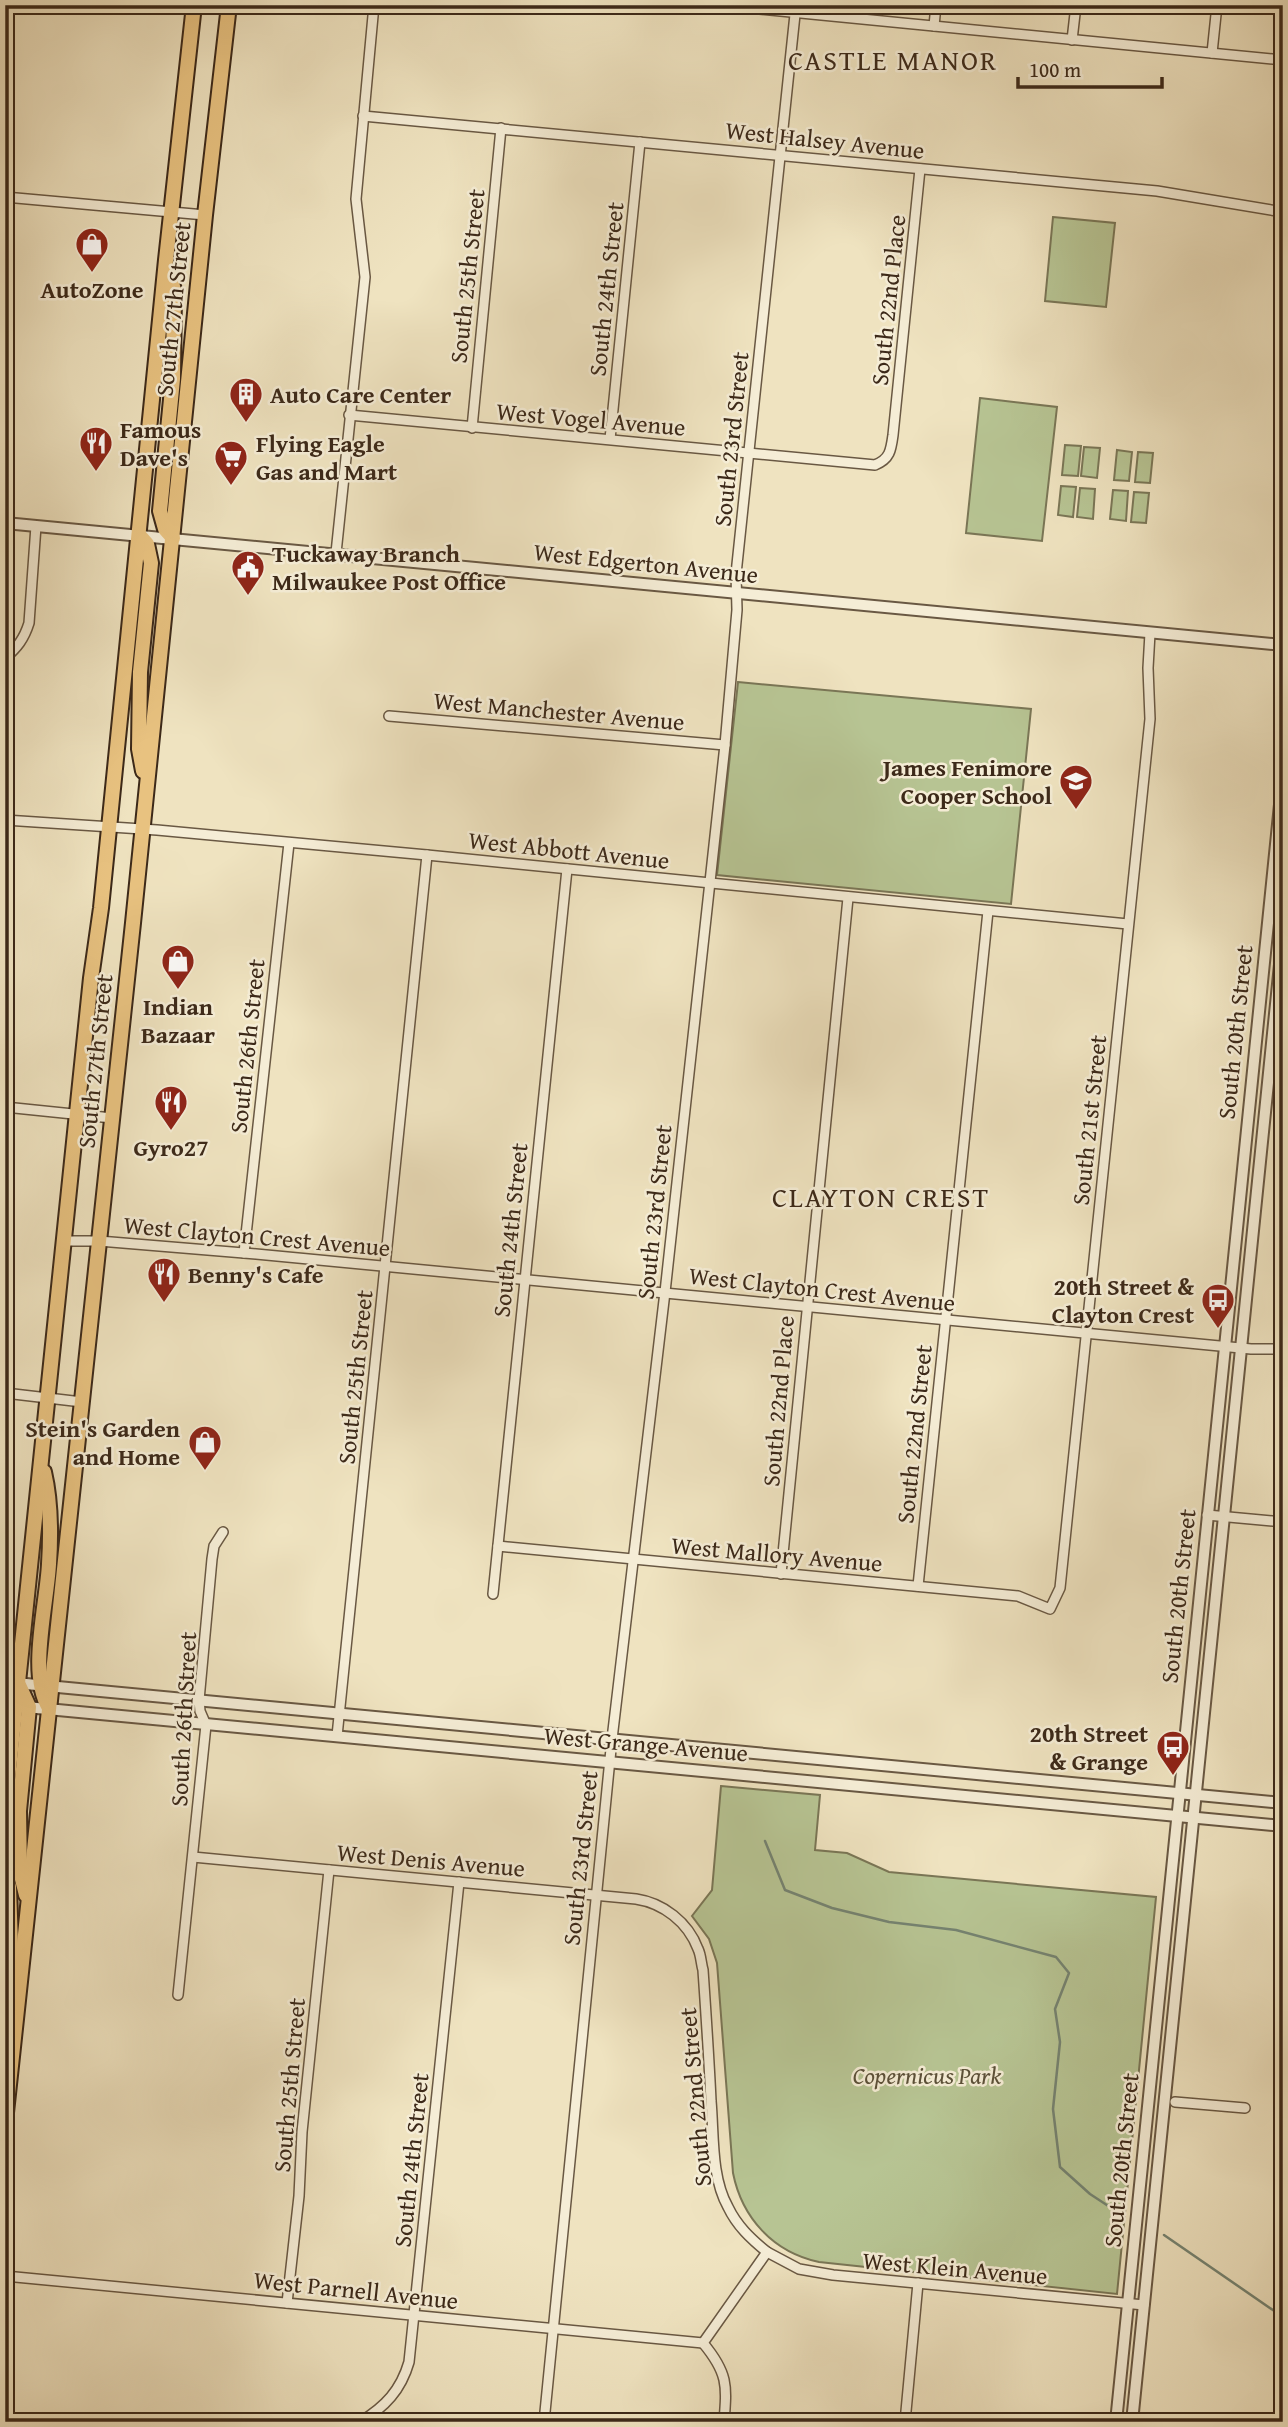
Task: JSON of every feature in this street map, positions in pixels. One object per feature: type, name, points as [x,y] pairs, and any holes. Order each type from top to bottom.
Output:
[{"type":"main road","name":"South 27th Street","points":[[12,1682],[42,1461],[194,5]]},
{"type":"main road","name":"South 27th Street","points":[[5,2122],[49,1709],[46,1685],[82,1402],[229,5]]},
{"type":"main road","points":[[166,260],[174,290],[173,379],[160,511],[165,530],[173,538]]},
{"type":"main road","points":[[139,535],[147,544],[151,564],[140,671],[138,749],[146,786]]},
{"type":"main road","points":[[42,1461],[50,1496],[49,1564],[38,1672],[46,1685]]},
{"type":"main road","points":[[12,1682],[17,1706],[20,1871],[28,1907]]},
{"type":"main road","points":[[5,1808],[17,1706]]},
{"type":"main road","points":[[5,1875],[9,1887],[12,1973],[19,1997]]},
{"type":"street","points":[[5,32],[8,5]]},
{"type":"street","points":[[336,554],[365,277],[356,199],[374,5]]},
{"type":"street","points":[[719,5],[795,9],[934,26],[1283,60]]},
{"type":"street","points":[[934,26],[936,5]]},
{"type":"street","points":[[1072,40],[1076,5]]},
{"type":"street","points":[[1212,53],[1217,5]]},
{"type":"street","name":"South 23rd Street","points":[[544,2422],[595,1895],[726,745],[748,453],[795,9]]},
{"type":"street","name":"West Halsey Avenue","points":[[363,116],[1157,191],[1283,212]]},
{"type":"street","name":"South 25th Street","points":[[472,428],[501,128]]},
{"type":"street","name":"South 24th Street","points":[[610,439],[640,142]]},
{"type":"street","name":"South 22nd Place","points":[[893,435],[920,169]]},
{"type":"street","points":[[5,197],[205,215]]},
{"type":"street","name":"West Vogel Avenue","points":[[349,415],[876,465],[885,461],[891,452],[893,435]]},
{"type":"street","name":"West Edgerton Avenue","points":[[5,523],[1283,645]]},
{"type":"street","points":[[5,658],[21,642],[29,624],[36,526]]},
{"type":"street","name":"South 21st Street","points":[[1050,1609],[1060,1588],[1150,719],[1150,633]]},
{"type":"street","name":"West Manchester Avenue","points":[[388,716],[726,745]]},
{"type":"street","name":"South 20th Street","points":[[1116,2422],[1283,775]]},
{"type":"street","name":"West Abbott Avenue","points":[[5,820],[142,829],[427,855],[1128,924]]},
{"type":"street","name":"South 26th Street","points":[[244,1253],[289,843]]},
{"type":"street","name":"South 25th Street","points":[[337,1736],[427,855]]},
{"type":"street","name":"South 24th Street","points":[[493,1594],[567,869]]},
{"type":"street","name":"South 22nd Place","points":[[781,1574],[848,898]]},
{"type":"street","name":"South 22nd Street","points":[[918,1586],[988,911]]},
{"type":"street","name":"South 20th Street","points":[[1132,2422],[1283,935]]},
{"type":"street","points":[[5,1107],[112,1118]]},
{"type":"street","name":"West Clayton Crest Avenue","points":[[65,1241],[99,1241],[244,1253],[1224,1347],[1283,1349]]},
{"type":"street","points":[[5,1393],[82,1402]]},
{"type":"street","points":[[1207,1515],[1283,1522]]},
{"type":"street","name":"South 26th Street","points":[[178,1995],[206,1725],[199,1700],[214,1546],[223,1532]]},
{"type":"street","name":"West Mallory Avenue","points":[[498,1546],[1018,1596],[1050,1609]]},
{"type":"street","name":"West Grange Avenue","points":[[12,1682],[1283,1802]]},
{"type":"street","points":[[114,1715],[117,1692]]},
{"type":"street","name":"West Grange Avenue","points":[[17,1706],[1283,1826]]},
{"type":"street","points":[[544,1755],[547,1733]]},
{"type":"street","points":[[669,1767],[672,1745]]},
{"type":"street","points":[[896,1789],[899,1766]]},
{"type":"street","points":[[1116,1810],[1119,1787]]},
{"type":"street","points":[[1260,1824],[1262,1801]]},
{"type":"street","name":"West Denis Avenue","points":[[193,1857],[636,1899],[665,1907]]},
{"type":"street","name":"South 25th Street","points":[[287,2303],[329,1870]]},
{"type":"street","name":"South 24th Street","points":[[360,2422],[380,2409],[395,2394],[405,2378],[409,2362],[459,1882]]},
{"type":"street","name":"South 22nd Street","points":[[665,1907],[683,1926],[698,1948],[703,1970],[713,2120],[721,2190],[727,2207],[738,2224],[767,2252]]},
{"type":"street","points":[[1175,2102],[1245,2108]]},
{"type":"street","points":[[724,2422],[727,2388],[715,2357],[704,2343],[767,2252]]},
{"type":"street","name":"West Klein Avenue","points":[[767,2252],[790,2265],[814,2273],[1144,2305]]},
{"type":"street","name":"West Parnell Avenue","points":[[5,2276],[704,2343]]},
{"type":"street","points":[[905,2422],[918,2283]]},
{"type":"green space","points":[[1053,217],[1115,223],[1106,307],[1045,301]]},
{"type":"green space","points":[[980,398],[1057,407],[1042,541],[966,533]]},
{"type":"green space","points":[[1065,445],[1081,446],[1078,476],[1062,475]]},
{"type":"green space","points":[[1084,447],[1100,448],[1097,478],[1081,476]]},
{"type":"green space","points":[[1117,450],[1132,452],[1129,481],[1114,480]]},
{"type":"green space","points":[[1138,452],[1153,453],[1150,483],[1135,482]]},
{"type":"green space","points":[[1061,486],[1076,487],[1073,517],[1058,515]]},
{"type":"green space","points":[[1080,488],[1095,489],[1093,519],[1077,517]]},
{"type":"green space","points":[[1113,490],[1128,491],[1126,521],[1110,519]]},
{"type":"green space","points":[[1134,492],[1149,493],[1146,523],[1131,522]]},
{"type":"green space","points":[[738,682],[1031,709],[1011,904],[717,875]]},
{"type":"green space","name":"Copernicus Park","points":[[721,1786],[820,1795],[815,1850],[847,1853],[889,1872],[1156,1897],[1117,2294],[819,2262],[787,2250],[762,2231],[744,2204],[733,2173],[717,1963],[709,1939],[692,1916],[712,1890]]},
{"type":"waterway","points":[[765,1841],[785,1890],[832,1908],[889,1922],[956,1930],[1056,1957],[1069,1973],[1055,2009],[1060,2042],[1053,2109],[1060,2167],[1090,2194],[1122,2215]]},
{"type":"waterway","points":[[1164,2235],[1283,2317]]},
{"type":"place","name":"AutoZone","points":[[92,274]]},
{"type":"place","name":"Auto Care Center","points":[[246,424]]},
{"type":"place","name":"Famous Dave's","points":[[96,473]]},
{"type":"place","name":"Flying Eagle Gas and Mart","points":[[231,487]]},
{"type":"place","name":"Tuckaway Branch Milwaukee Post Office","points":[[248,597]]},
{"type":"place","name":"James Fenimore Cooper School","points":[[1076,811]]},
{"type":"place","name":"Indian Bazaar","points":[[178,991]]},
{"type":"place","name":"Gyro27","points":[[171,1132]]},
{"type":"place","name":"Benny's Cafe","points":[[164,1304]]},
{"type":"place","name":"20th Street & Clayton Crest","points":[[1218,1330]]},
{"type":"place","name":"Stein's Garden and Home","points":[[205,1472]]},
{"type":"place","name":"20th Street & Grange","points":[[1173,1777]]},
{"type":"district","name":"CASTLE MANOR","points":[[893,59]]},
{"type":"district","name":"CLAYTON CREST","points":[[881,1196]]}]
